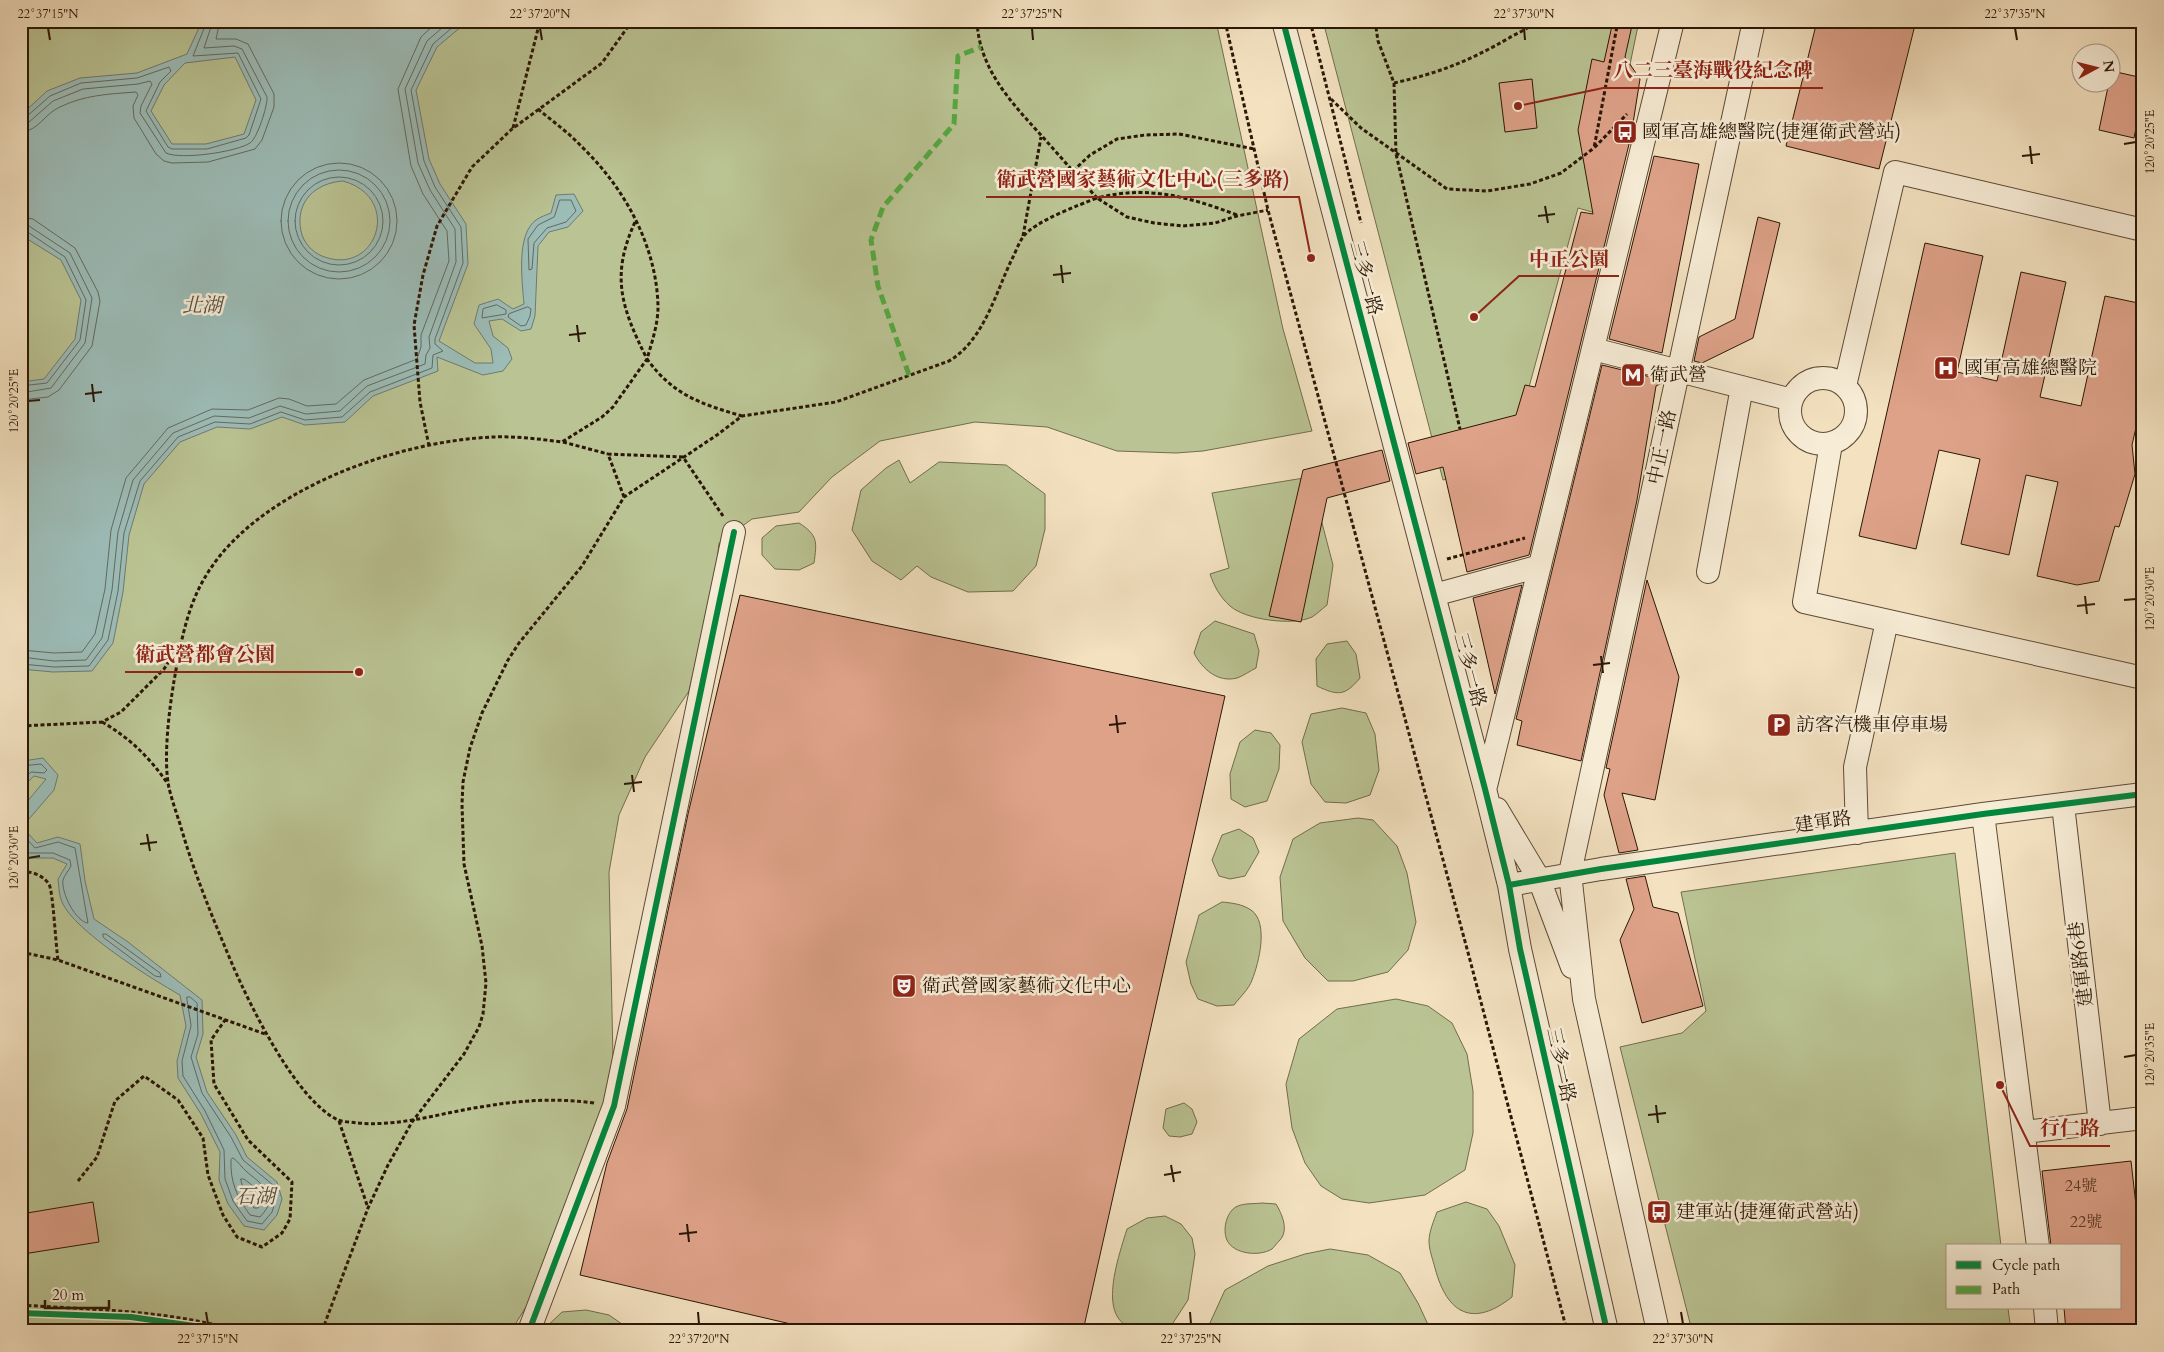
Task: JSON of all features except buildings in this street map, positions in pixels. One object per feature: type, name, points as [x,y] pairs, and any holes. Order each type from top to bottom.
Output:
[{"type":"street","name":"三多一路","points":[[1283,21],[1509,885],[1522,958],[1607,1331]]},
{"type":"street","points":[[1584,999],[1539,879],[1485,789],[1673,21]]},
{"type":"street","name":"中正一路","points":[[1570,874],[1754,21]]},
{"type":"street","points":[[1845,386],[1895,172],[2143,230]]},
{"type":"street","points":[[1593,349],[1792,400]]},
{"type":"street","points":[[1815,379],[1831,379],[1845,386],[1854,399],[1857,414],[1849,433],[1841,440],[1821,445],[1811,442],[1796,430],[1791,420],[1790,410],[1792,400],[1801,387],[1815,379]]},
{"type":"street","points":[[1708,572],[1742,387]]},
{"type":"street","points":[[1831,444],[1804,602],[2143,678]]},
{"type":"street","points":[[529,1331],[614,1106],[734,532]]},
{"type":"street","points":[[1434,595],[1540,566]]},
{"type":"street","points":[[1857,833],[1855,767],[1887,621]]},
{"type":"street","name":"建軍路","points":[[1509,885],[1570,874],[1983,814],[2143,794]]},
{"type":"street","name":"建軍路6巷","points":[[2063,805],[2100,1124]]},
{"type":"street","points":[[1983,814],[2038,1244]]},
{"type":"street","name":"三多一路","points":[[1570,874],[1584,999],[1658,1331]]},
{"type":"street","points":[[2024,1132],[2143,1118]]},
{"type":"street","points":[[2045,1310],[2047,1331]]},
{"type":"path","points":[[512,129],[540,21]]},
{"type":"path","points":[[428,446],[420,402],[414,325],[423,275],[436,226],[472,167],[512,129],[602,63],[632,21]]},
{"type":"path","points":[[977,21],[981,46],[988,67],[1010,101],[1097,198],[1127,216],[1169,225],[1215,223],[1237,216],[1268,210]]},
{"type":"path","points":[[1225,21],[1268,210],[1470,960],[1567,1331]]},
{"type":"path","points":[[1375,21],[1378,41],[1394,83],[1396,154],[1460,430]]},
{"type":"path","points":[[1394,83],[1430,75],[1460,64],[1483,53],[1535,21]]},
{"type":"path","points":[[1594,148],[1618,21]]},
{"type":"path","points":[[1330,99],[1361,128],[1447,189],[1487,191],[1530,184],[1560,173],[1594,148],[1629,112]]},
{"type":"path","points":[[538,109],[581,145],[601,167],[636,220],[652,260],[658,308],[655,330],[647,359],[613,407],[602,417],[562,442]]},
{"type":"path","points":[[1074,171],[1090,155],[1117,139],[1145,135],[1179,134],[1254,149]]},
{"type":"path","points":[[636,220],[626,241],[621,260],[621,286],[627,312],[647,359],[659,375],[685,395],[704,405],[742,416],[836,402],[949,361],[959,355],[975,338],[1023,236],[1042,136]]},
{"type":"path","points":[[1023,236],[1055,216],[1097,198],[1130,192],[1176,196],[1203,202],[1237,216]]},
{"type":"path","points":[[322,1331],[368,1208],[388,1165],[412,1122],[464,1054],[479,1027],[483,1014],[485,998],[484,963],[479,929],[468,885],[462,826],[463,782],[475,732],[508,660],[519,643],[582,566],[624,497],[742,416]]},
{"type":"path","points":[[614,1106],[562,1100],[522,1101],[484,1106],[412,1122],[372,1124],[339,1120],[320,1106],[304,1089],[265,1034],[218,931],[188,851],[169,786],[168,734],[171,700],[181,643],[192,603],[216,560],[237,536],[265,513],[298,492],[380,458],[428,446],[494,437],[528,437],[562,442],[608,454],[683,457]]},
{"type":"path","points":[[608,454],[624,497]]},
{"type":"path","points":[[683,457],[734,532]]},
{"type":"path","points":[[1445,560],[1531,537]]},
{"type":"path","points":[[21,726],[102,722],[121,712],[150,685],[164,669],[181,643]]},
{"type":"path","points":[[102,722],[120,732],[139,749],[169,786]]},
{"type":"path","points":[[21,872],[40,875],[50,886],[58,960]]},
{"type":"path","points":[[21,952],[58,960],[265,1034]]},
{"type":"path","points":[[78,1181],[97,1158],[115,1101],[144,1076],[178,1100],[203,1138],[208,1175],[223,1215],[238,1237],[262,1247],[282,1233],[290,1219],[292,1182],[248,1140],[214,1084],[211,1040],[225,1020]]},
{"type":"path","points":[[339,1120],[368,1208]]},
{"type":"path","points":[[21,1305],[106,1310],[204,1321],[238,1331]]},
{"type":"path","points":[[21,1313],[131,1317],[201,1327],[212,1331]]},
{"type":"green space","points":[[21,21],[1216,21],[1283,329],[1312,431],[1203,451],[1176,453],[1117,451],[1047,427],[975,422],[880,441],[832,477],[799,512],[752,519],[719,543],[714,587],[689,691],[645,757],[619,815],[609,872],[614,1106],[529,1302],[511,1331],[21,1331]]},
{"type":"green space","points":[[1323,21],[1639,21],[1599,214],[1578,208],[1520,420],[1500,467],[1443,480]]},
{"type":"green space","points":[[899,460],[910,483],[939,462],[1006,465],[1045,494],[1045,529],[1036,566],[1013,591],[968,592],[931,577],[917,566],[901,580],[872,561],[852,530],[861,490],[886,468]]},
{"type":"green space","points":[[1310,477],[1333,565],[1327,605],[1312,617],[1293,621],[1258,618],[1237,611],[1220,595],[1210,574],[1229,568],[1212,493]]},
{"type":"green space","points":[[799,523],[810,531],[815,540],[814,563],[799,570],[775,569],[762,555],[762,538],[776,526]]},
{"type":"green space","points":[[1215,621],[1254,634],[1259,651],[1256,668],[1237,678],[1230,679],[1217,677],[1201,664],[1194,653],[1201,632]]},
{"type":"green space","points":[[1347,641],[1356,654],[1360,678],[1350,688],[1336,693],[1317,686],[1316,659],[1327,644]]},
{"type":"green space","points":[[1342,708],[1366,713],[1375,734],[1379,770],[1370,795],[1346,803],[1325,802],[1311,784],[1302,742],[1311,714]]},
{"type":"green space","points":[[1255,730],[1271,733],[1280,745],[1279,769],[1267,801],[1245,807],[1231,799],[1230,774],[1240,742]]},
{"type":"green space","points":[[1358,818],[1373,820],[1397,846],[1407,873],[1416,922],[1408,950],[1388,972],[1353,981],[1328,981],[1305,958],[1283,921],[1280,877],[1293,839],[1320,823]]},
{"type":"green space","points":[[1239,829],[1253,838],[1259,852],[1245,876],[1230,879],[1219,876],[1212,860],[1222,835]]},
{"type":"green space","points":[[1955,853],[2001,1244],[1946,1244],[1946,1310],[2008,1310],[2011,1331],[1692,1331],[1620,1047],[1682,1033],[1706,1011],[1681,892]]},
{"type":"green space","points":[[1222,902],[1244,906],[1251,910],[1260,924],[1261,943],[1255,973],[1247,990],[1234,1005],[1217,1006],[1198,999],[1191,984],[1186,962],[1199,915]]},
{"type":"green space","points":[[1396,999],[1428,1006],[1452,1023],[1467,1054],[1473,1091],[1473,1133],[1465,1170],[1425,1195],[1369,1203],[1342,1199],[1321,1186],[1305,1163],[1292,1128],[1286,1084],[1299,1039],[1337,1009]]},
{"type":"green space","points":[[1184,1103],[1192,1109],[1197,1122],[1192,1134],[1180,1137],[1169,1136],[1163,1128],[1166,1109]]},
{"type":"green space","points":[[1466,1202],[1487,1209],[1499,1226],[1515,1265],[1512,1297],[1498,1307],[1474,1314],[1454,1306],[1447,1296],[1440,1284],[1429,1244],[1429,1237],[1437,1212]]},
{"type":"green space","points":[[1262,1203],[1276,1204],[1280,1212],[1284,1222],[1284,1232],[1280,1240],[1272,1249],[1260,1253],[1247,1253],[1230,1245],[1226,1236],[1225,1225],[1231,1211],[1238,1206]]},
{"type":"green space","points":[[1165,1216],[1181,1224],[1192,1238],[1195,1254],[1188,1300],[1171,1326],[1145,1330],[1128,1326],[1118,1317],[1113,1303],[1116,1267],[1127,1229],[1147,1218]]},
{"type":"green space","points":[[1330,1249],[1368,1255],[1400,1273],[1418,1303],[1431,1331],[1208,1331],[1225,1290],[1268,1266],[1305,1254]]},
{"type":"green space","points":[[586,1310],[609,1315],[632,1331],[542,1331],[562,1312]]},
{"type":"water","name":"北湖","points":[[202,21],[468,21],[437,47],[416,90],[429,159],[440,184],[466,224],[468,264],[439,341],[475,363],[493,363],[491,349],[474,324],[479,305],[498,299],[513,309],[524,304],[522,259],[525,236],[530,227],[538,219],[551,213],[556,195],[574,194],[583,211],[568,227],[549,232],[538,246],[535,316],[531,329],[521,331],[502,319],[489,321],[493,336],[508,348],[512,359],[503,371],[483,375],[437,357],[438,371],[373,396],[345,422],[305,425],[282,417],[250,429],[217,427],[180,442],[144,484],[129,535],[123,592],[113,643],[92,671],[53,672],[21,669],[21,382],[44,379],[75,339],[81,300],[61,260],[21,235],[21,115],[47,91],[80,78],[137,73],[187,54]],"holes":[[[235,57],[256,100],[244,134],[206,144],[172,144],[151,111],[164,85],[185,63]],[[343,181],[362,190],[373,203],[377,218],[376,233],[368,246],[357,256],[341,260],[322,256],[311,249],[302,235],[300,221],[301,211],[309,196],[324,186]]]},
{"type":"water","name":"石湖","points":[[43,758],[58,775],[54,790],[22,827],[37,843],[58,837],[80,844],[85,881],[94,919],[128,942],[202,1000],[203,1034],[196,1057],[207,1092],[236,1135],[247,1157],[277,1182],[282,1199],[277,1215],[264,1230],[244,1226],[228,1204],[219,1180],[220,1152],[201,1114],[178,1078],[177,1061],[186,1026],[180,995],[97,940],[69,913],[61,900],[58,879],[67,864],[53,858],[21,858],[21,809],[46,779],[34,776],[21,789],[21,763],[23,761]]},
{"type":"marked path","points":[[909,375],[878,286],[871,240],[883,207],[954,124],[958,56],[981,47]]},
{"type":"cycle path","points":[[1283,21],[1509,885],[1520,949],[1607,1331]]},
{"type":"cycle path","points":[[529,1331],[614,1106],[734,532]]},
{"type":"cycle path","points":[[1509,885],[1601,869],[1983,814],[2143,794]]},
{"type":"cycle path","points":[[21,1313],[131,1317],[201,1327],[212,1331]]},
{"type":"place","name":"八二三臺海戰役紀念碑","points":[[1518,106]]},
{"type":"place","name":"國軍高雄總醫院(捷運衛武營站)","points":[[1625,132]]},
{"type":"place","name":"衛武營國家藝術文化中心(三多路)","points":[[1311,258]]},
{"type":"place","name":"中正公園","points":[[1474,317]]},
{"type":"place","name":"國軍高雄總醫院","points":[[1946,368]]},
{"type":"place","name":"衛武營","points":[[1633,375]]},
{"type":"place","name":"衛武營都會公園","points":[[359,672]]},
{"type":"place","name":"訪客汽機車停車場","points":[[1779,725]]},
{"type":"place","name":"衛武營國家藝術文化中心","points":[[904,986]]},
{"type":"place","name":"行仁路","points":[[2000,1085]]},
{"type":"place","name":"建軍站(捷運衛武營站)","points":[[1659,1212]]}]
